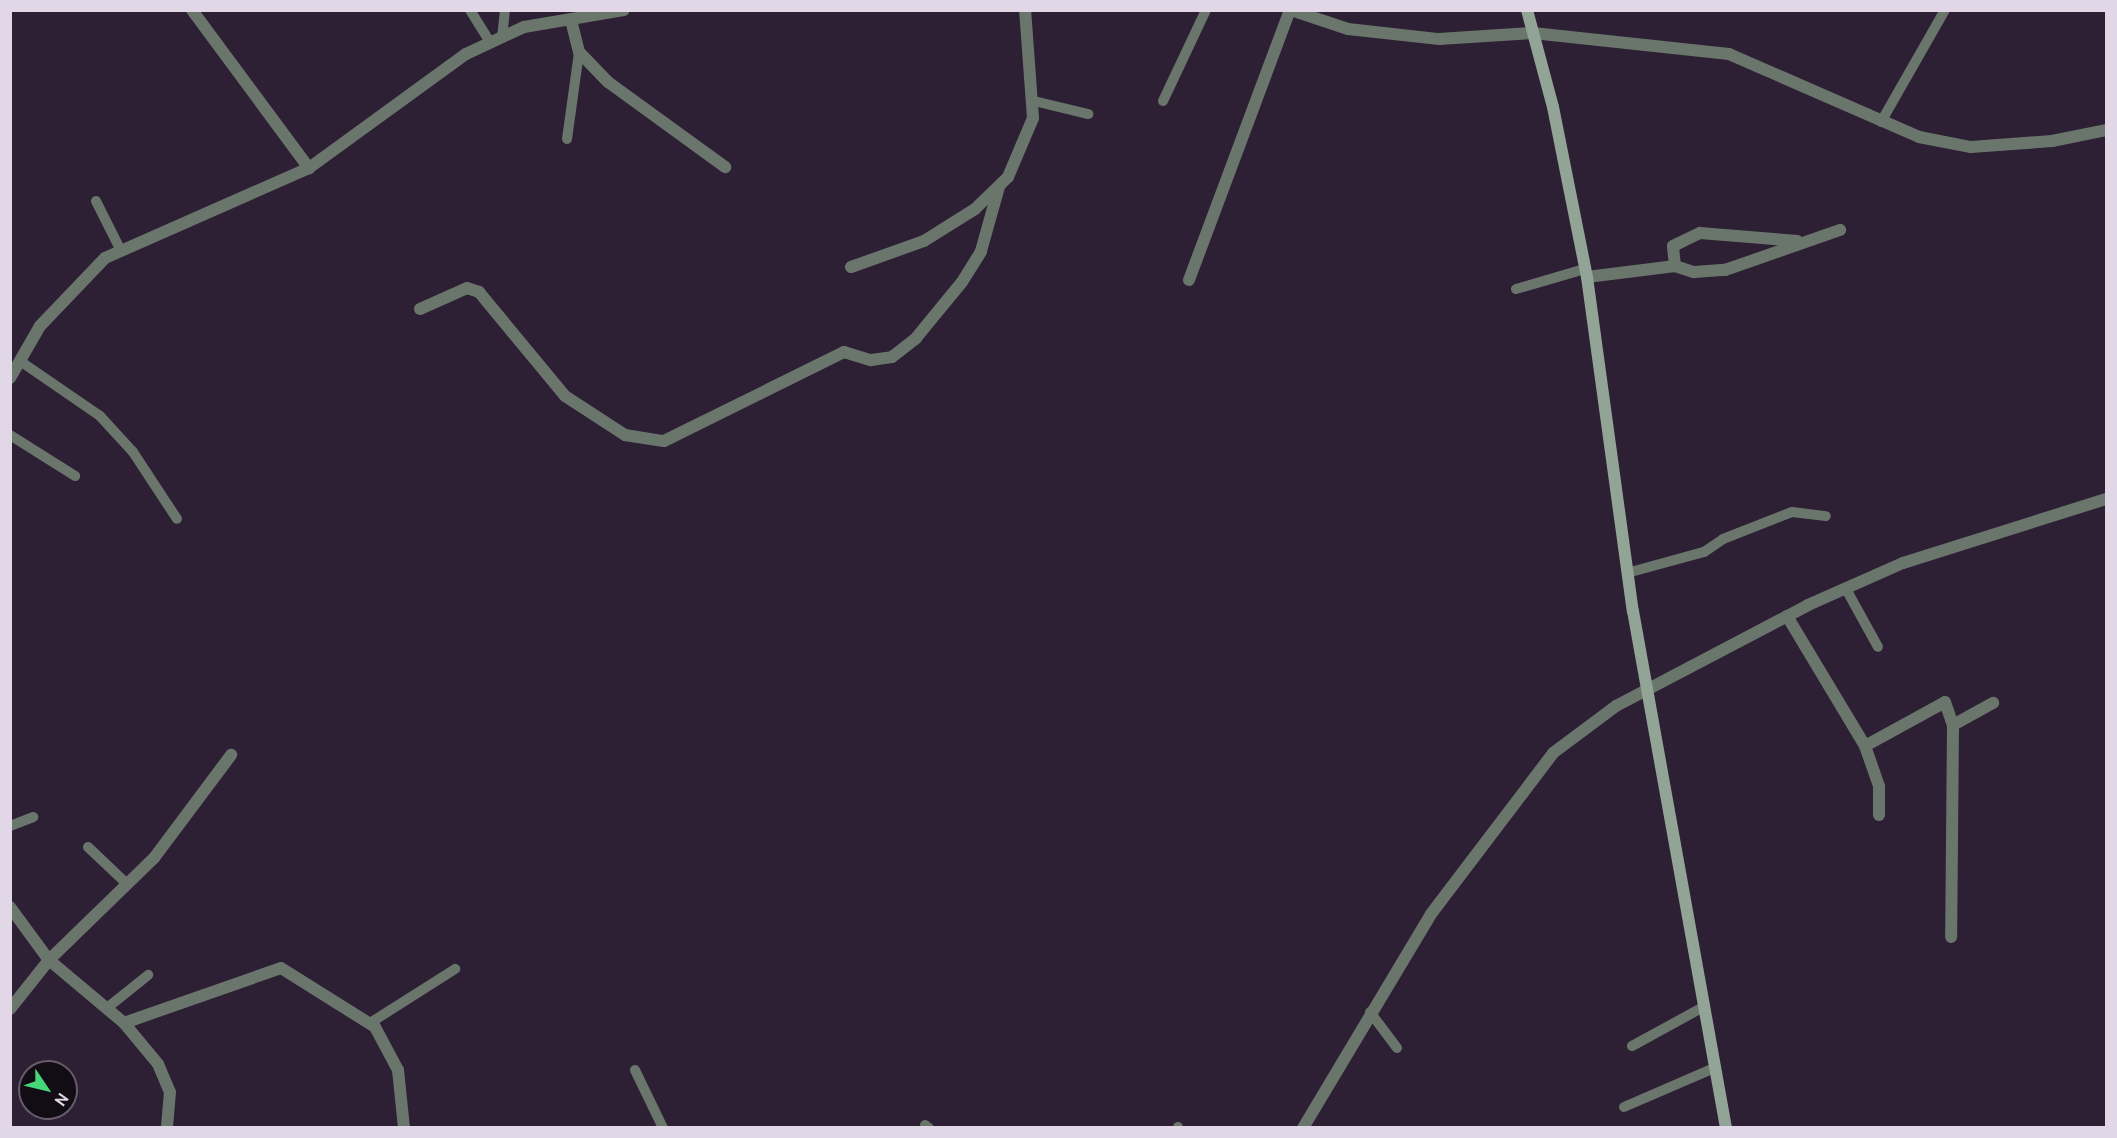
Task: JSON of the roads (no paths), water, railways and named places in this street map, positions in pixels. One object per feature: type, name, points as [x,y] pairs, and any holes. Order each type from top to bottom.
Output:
[{"type":"street","points":[[192,10],[309,168]]},
{"type":"street","points":[[10,378],[40,326],[105,258],[309,168],[466,54],[524,27],[624,10]]},
{"type":"street","points":[[420,309],[467,288],[479,292],[566,396],[625,435],[664,441],[844,352],[870,360],[892,357],[916,338],[962,282],[981,251],[999,187],[1029,134],[1034,101],[1025,10]]},
{"type":"street","points":[[1189,280],[1290,10],[1348,29],[1439,39],[1533,33],[1729,54],[1775,70],[1881,122],[1971,147],[2052,141],[2106,130]]},
{"type":"street","points":[[1527,10],[1586,273],[1627,573],[1726,1128]]},
{"type":"street","points":[[571,20],[579,52],[608,82],[725,167]]},
{"type":"street","points":[[851,267],[924,241],[999,187]]},
{"type":"street","points":[[1586,273],[1675,266],[1694,272],[1725,270],[1840,230]]},
{"type":"street","points":[[1675,266],[1673,246],[1700,233],[1802,242]]},
{"type":"street","points":[[1303,1128],[1370,1012],[1431,914],[1553,753],[1616,706],[1787,616],[1904,563],[2106,499]]},
{"type":"street","points":[[1787,616],[1865,746],[1879,786],[1879,815]]},
{"type":"street","points":[[1865,746],[1945,702],[1953,725],[1951,938]]},
{"type":"street","points":[[1953,725],[1994,703]]},
{"type":"street","points":[[10,1009],[49,960],[154,858],[231,755]]},
{"type":"street","points":[[10,907],[49,960],[124,1023],[167,1080],[167,1128]]},
{"type":"street","points":[[124,1023],[282,968],[370,1023],[398,1070],[404,1128]]},
{"type":"lane","points":[[470,10],[496,40]]},
{"type":"lane","points":[[496,40],[505,10]]},
{"type":"lane","points":[[1163,102],[1206,10]]},
{"type":"lane","points":[[1881,122],[1945,10]]},
{"type":"lane","points":[[567,139],[579,52]]},
{"type":"lane","points":[[1034,101],[1088,114]]},
{"type":"lane","points":[[96,201],[121,251]]},
{"type":"lane","points":[[1516,289],[1586,273]]},
{"type":"lane","points":[[20,361],[100,416],[133,452],[177,519]]},
{"type":"lane","points":[[10,435],[75,476]]},
{"type":"lane","points":[[1627,573],[1704,552],[1732,534],[1792,512],[1826,516]]},
{"type":"lane","points":[[1846,589],[1878,647]]},
{"type":"lane","points":[[10,826],[33,817]]},
{"type":"lane","points":[[88,847],[127,884]]},
{"type":"lane","points":[[370,1023],[454,969]]},
{"type":"lane","points":[[107,1008],[148,975]]},
{"type":"lane","points":[[1632,1046],[1705,1006]]},
{"type":"lane","points":[[1370,1012],[1397,1048]]},
{"type":"lane","points":[[1624,1107],[1714,1068]]},
{"type":"lane","points":[[634,1070],[663,1128]]}]
